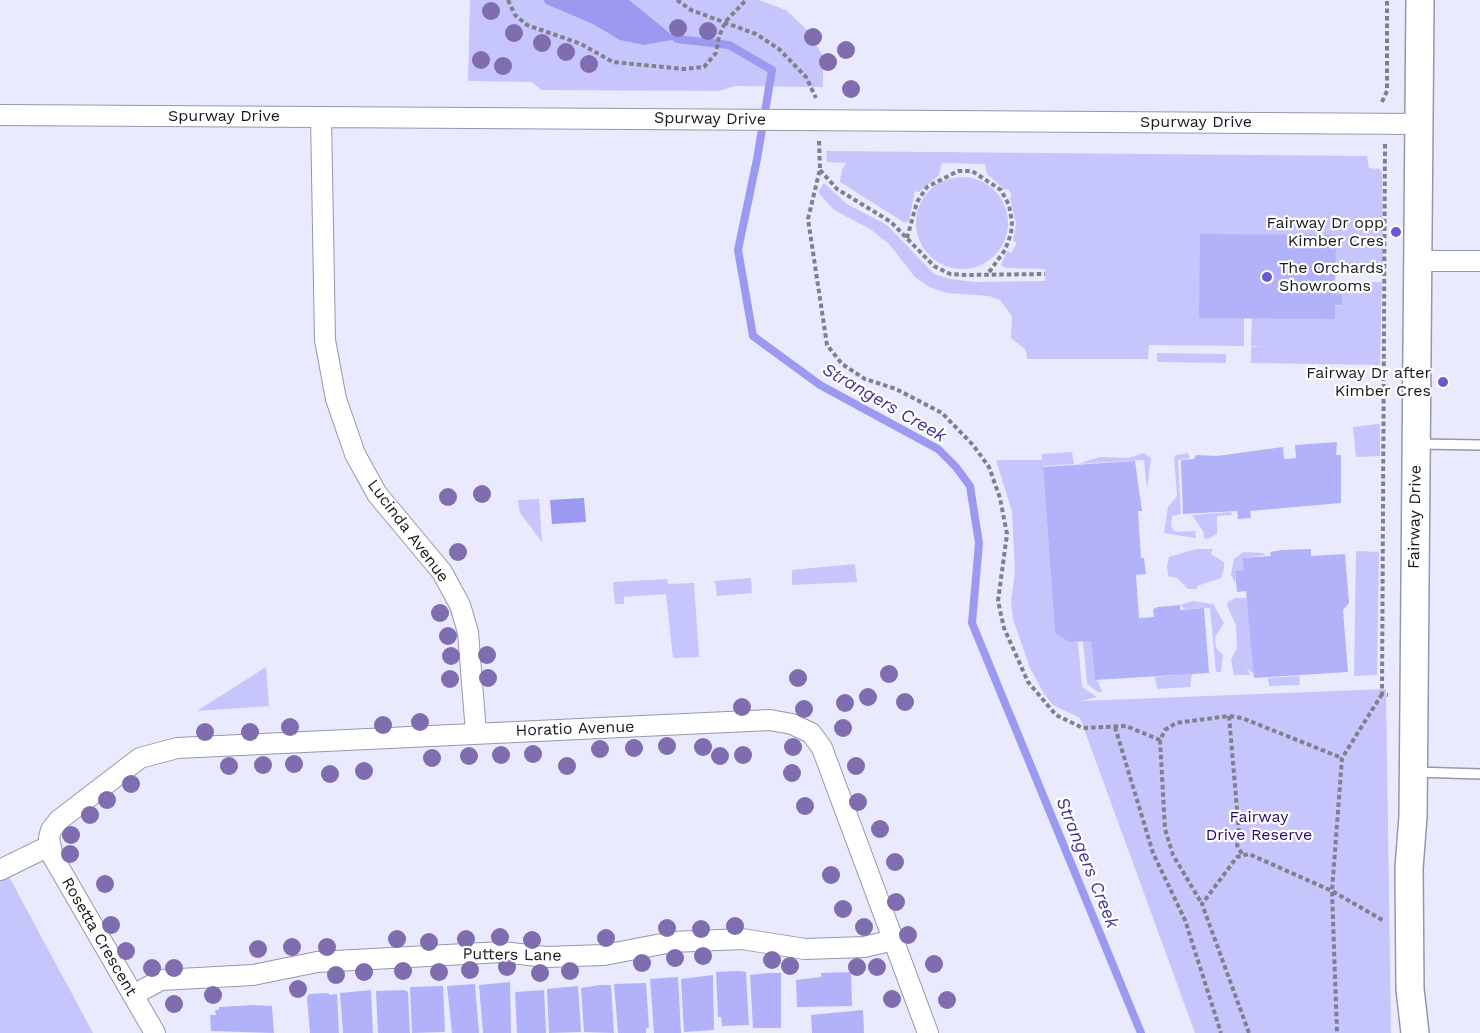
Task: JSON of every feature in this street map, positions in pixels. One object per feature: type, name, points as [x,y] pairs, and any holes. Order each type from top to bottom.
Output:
[{"type":"street","name":"Fairway Drive","points":[[1415,1033],[1410,989],[1409,867],[1413,772],[1420,0]]},
{"type":"street","name":"Spurway Drive","points":[[0,115],[728,119],[814,114],[1419,124]]},
{"type":"street","name":"Lucinda Avenue","points":[[321,117],[325,340],[336,399],[355,454],[376,494],[442,572],[460,604],[468,632],[476,733]]},
{"type":"street","points":[[1418,261],[1480,261]]},
{"type":"street","name":"Horatio Avenue","points":[[49,842],[51,830],[66,813],[122,769],[157,751],[177,747],[760,721],[792,724],[811,733],[822,748],[928,1033]]},
{"type":"street","points":[[0,870],[49,842]]},
{"type":"street","name":"Rosetta Crescent","points":[[49,842],[155,1033]]},
{"type":"street","name":"Putters Lane","points":[[133,995],[161,980],[253,975],[317,962],[496,952],[546,957],[604,955],[672,942],[742,939],[805,949],[864,947],[894,940]]},
{"type":"lane","points":[[1416,444],[1480,445]]},
{"type":"lane","points":[[1413,772],[1480,774]]},
{"type":"path","points":[[508,0],[515,15],[527,25],[581,44],[613,62],[683,69],[704,67],[716,53],[719,36],[726,21],[746,0]]},
{"type":"path","points":[[677,0],[692,10],[756,34],[779,49],[806,77],[814,114],[820,169],[808,219],[827,345],[842,364],[865,379],[896,389],[942,413],[974,445],[989,467],[1000,498],[1007,534],[999,601],[1004,628],[1028,682],[1056,715],[1083,728],[1126,726],[1160,740]]},
{"type":"path","points":[[1376,106],[1385,100],[1387,91],[1387,0]]},
{"type":"path","points":[[809,101],[814,114]]},
{"type":"path","points":[[820,169],[837,189],[882,215],[934,266],[950,274],[1045,274]]},
{"type":"path","points":[[907,238],[917,202],[927,187],[958,171],[972,171],[1001,190],[1009,205],[1012,222],[1011,234],[1005,250],[987,275]]},
{"type":"path","points":[[1337,1033],[1332,891],[1342,758],[1382,694]]},
{"type":"path","points":[[1249,1033],[1202,904],[1173,855],[1165,829],[1160,740],[1165,730],[1176,723],[1229,716],[1242,718],[1342,758]]},
{"type":"path","points":[[1229,716],[1239,832],[1237,845],[1242,855]]},
{"type":"path","points":[[1115,727],[1153,853],[1185,920],[1221,1033]]},
{"type":"path","points":[[1242,855],[1255,855],[1332,891],[1410,936]]},
{"type":"path","points":[[1202,904],[1242,855]]},
{"type":"green space","points":[[470,0],[759,0],[786,10],[809,32],[823,56],[823,87],[735,86],[719,91],[541,90],[532,82],[468,81]]},
{"type":"green space","points":[[826,151],[1367,156],[1369,168],[1380,169],[1382,173],[1383,273],[1335,272],[1244,318],[1244,346],[1149,345],[1148,359],[1027,359],[1026,350],[1011,338],[1012,316],[1000,300],[989,296],[947,293],[929,287],[915,277],[889,244],[870,229],[834,210],[818,192],[824,183],[847,204],[887,225],[934,274],[950,279],[976,282],[1045,281],[1045,269],[1006,268],[1001,265],[1007,251],[1011,253],[1017,243],[1013,241],[1016,224],[1010,198],[1012,196],[1008,189],[1005,190],[987,174],[985,164],[942,163],[939,175],[919,192],[915,191],[909,221],[905,223],[840,182],[842,169],[847,163],[827,162]]},
{"type":"green space","points":[[962,177],[980,181],[994,191],[1004,205],[1008,223],[1004,241],[994,255],[980,265],[962,269],[944,265],[930,255],[920,241],[916,223],[920,205],[930,191],[944,181]]},
{"type":"green space","points":[[1382,282],[1380,365],[1251,363],[1251,347],[1263,347],[1251,346],[1252,318],[1342,305],[1342,295],[1335,294],[1335,283]]},
{"type":"green space","points":[[1157,353],[1226,354],[1226,363],[1157,362]]},
{"type":"green space","points":[[1380,424],[1380,456],[1356,457],[1353,427]]},
{"type":"green space","name":"Fairway Drive Reserve","points":[[1072,452],[1074,464],[1043,466],[1055,632],[1069,642],[1078,642],[1082,687],[1097,697],[1080,701],[1386,689],[1391,1033],[1195,1033],[1080,718],[1053,705],[1044,694],[1030,668],[1013,619],[1011,602],[1015,571],[1012,512],[996,460],[1042,460],[1042,454]]},
{"type":"green space","points":[[1144,453],[1151,458],[1147,489],[1144,460],[1078,464],[1099,457],[1129,458]]},
{"type":"green space","points":[[1188,453],[1190,458],[1178,460],[1181,514],[1172,516],[1171,527],[1176,532],[1195,531],[1196,538],[1164,533],[1168,507],[1177,496],[1174,458],[1176,455]]},
{"type":"green space","points":[[539,499],[542,542],[520,513],[518,500]]},
{"type":"green space","points":[[1231,512],[1232,515],[1217,516],[1217,534],[1208,539],[1204,538],[1203,531],[1192,515]]},
{"type":"green space","points":[[1196,549],[1213,549],[1211,554],[1224,562],[1224,569],[1221,578],[1197,586],[1197,589],[1188,589],[1177,578],[1168,576],[1167,565],[1169,557]]},
{"type":"green space","points":[[1356,551],[1379,552],[1377,675],[1354,676]]},
{"type":"green space","points":[[1243,552],[1265,555],[1242,558],[1244,571],[1235,571],[1235,583],[1231,574],[1234,559]]},
{"type":"green space","points":[[855,564],[857,582],[792,585],[792,570]]},
{"type":"green space","points":[[751,578],[752,593],[717,596],[715,581]]},
{"type":"green space","points":[[667,579],[668,584],[694,583],[699,657],[673,658],[666,594],[624,597],[624,604],[615,604],[613,582]]},
{"type":"green space","points":[[1235,598],[1247,598],[1254,674],[1246,668],[1251,675],[1234,675],[1231,660],[1237,648],[1236,625],[1227,606],[1228,602]]},
{"type":"green space","points":[[1193,601],[1213,604],[1224,623],[1215,637],[1216,648],[1223,655],[1221,672],[1216,672],[1210,608],[1185,609],[1180,605]]},
{"type":"green space","points":[[1083,641],[1091,641],[1095,680],[1098,681],[1102,692],[1098,692],[1087,684]]},
{"type":"green space","points":[[266,667],[269,706],[197,711]]},
{"type":"green space","points":[[1192,674],[1190,687],[1158,689],[1156,684],[1155,677]]},
{"type":"green space","points":[[1299,676],[1300,685],[1269,686],[1268,678]]},
{"type":"green space","points":[[0,860],[93,1033],[0,1033]]},
{"type":"shaded area","points":[[543,0],[629,0],[677,39],[644,45],[620,40],[593,24],[546,4]]},
{"type":"shaded area","points":[[584,498],[586,522],[552,524],[550,500]]},
{"type":"building","name":"The Orchards Showrooms","points":[[1200,234],[1336,235],[1335,294],[1342,294],[1342,305],[1335,305],[1335,319],[1199,318]]},
{"type":"building","points":[[1337,442],[1336,455],[1341,455],[1341,503],[1250,511],[1251,518],[1238,519],[1237,511],[1183,514],[1181,460],[1194,459],[1196,455],[1217,456],[1283,447],[1284,459],[1296,458],[1295,445]]},
{"type":"building","points":[[1135,461],[1142,511],[1138,511],[1141,558],[1144,558],[1146,574],[1136,575],[1139,618],[1154,617],[1153,609],[1158,607],[1180,605],[1180,610],[1204,608],[1209,673],[1095,680],[1091,641],[1069,642],[1055,633],[1043,467]]},
{"type":"building","points":[[1311,549],[1311,556],[1345,554],[1349,603],[1343,610],[1348,672],[1254,678],[1246,591],[1237,592],[1235,571],[1244,571],[1242,558],[1271,556],[1270,552],[1281,550]]},
{"type":"building","points":[[716,972],[746,972],[749,1025],[722,1026],[721,1017],[718,1017]]},
{"type":"building","points":[[851,972],[852,1006],[797,1007],[796,980],[821,977],[821,973]]},
{"type":"building","points":[[781,973],[781,1028],[753,1028],[750,975]]},
{"type":"building","points":[[713,975],[714,1030],[684,1032],[681,979]]},
{"type":"building","points":[[678,977],[681,1033],[654,1033],[650,979]]},
{"type":"building","points":[[510,982],[511,1033],[483,1033],[479,985]]},
{"type":"building","points":[[646,983],[649,1028],[646,1028],[646,1033],[618,1033],[614,984]]},
{"type":"building","points":[[475,984],[479,1033],[452,1033],[447,986]]},
{"type":"building","points":[[611,985],[614,1033],[584,1032],[581,988]]},
{"type":"building","points":[[443,986],[445,1032],[412,1033],[410,987]]},
{"type":"building","points":[[578,986],[581,1032],[549,1033],[547,989]]},
{"type":"building","points":[[371,990],[373,1033],[343,1033],[340,993]]},
{"type":"building","points":[[405,990],[408,992],[410,1033],[378,1033],[376,991]]},
{"type":"building","points":[[544,990],[546,1033],[517,1033],[515,992]]},
{"type":"building","points":[[329,993],[329,995],[337,994],[339,1033],[310,1033],[307,998],[309,994]]},
{"type":"building","points":[[272,1006],[274,1033],[211,1031],[210,1015],[216,1015],[215,1010],[219,1010],[219,1007]]},
{"type":"building","points":[[863,1010],[864,1033],[812,1033],[811,1015]]},
{"type":"waterway","name":"Strangers Creek","points":[[677,39],[729,45],[772,70],[738,250],[753,336],[820,385],[938,449],[956,467],[970,486],[979,543],[972,623],[1141,1033]]},
{"type":"place","name":"Fairway Dr opp Kimber Cres","points":[[1396,232]]},
{"type":"place","name":"The Orchards Showrooms","points":[[1267,277]]},
{"type":"place","name":"Fairway Dr after Kimber Cres","points":[[1443,382]]}]
